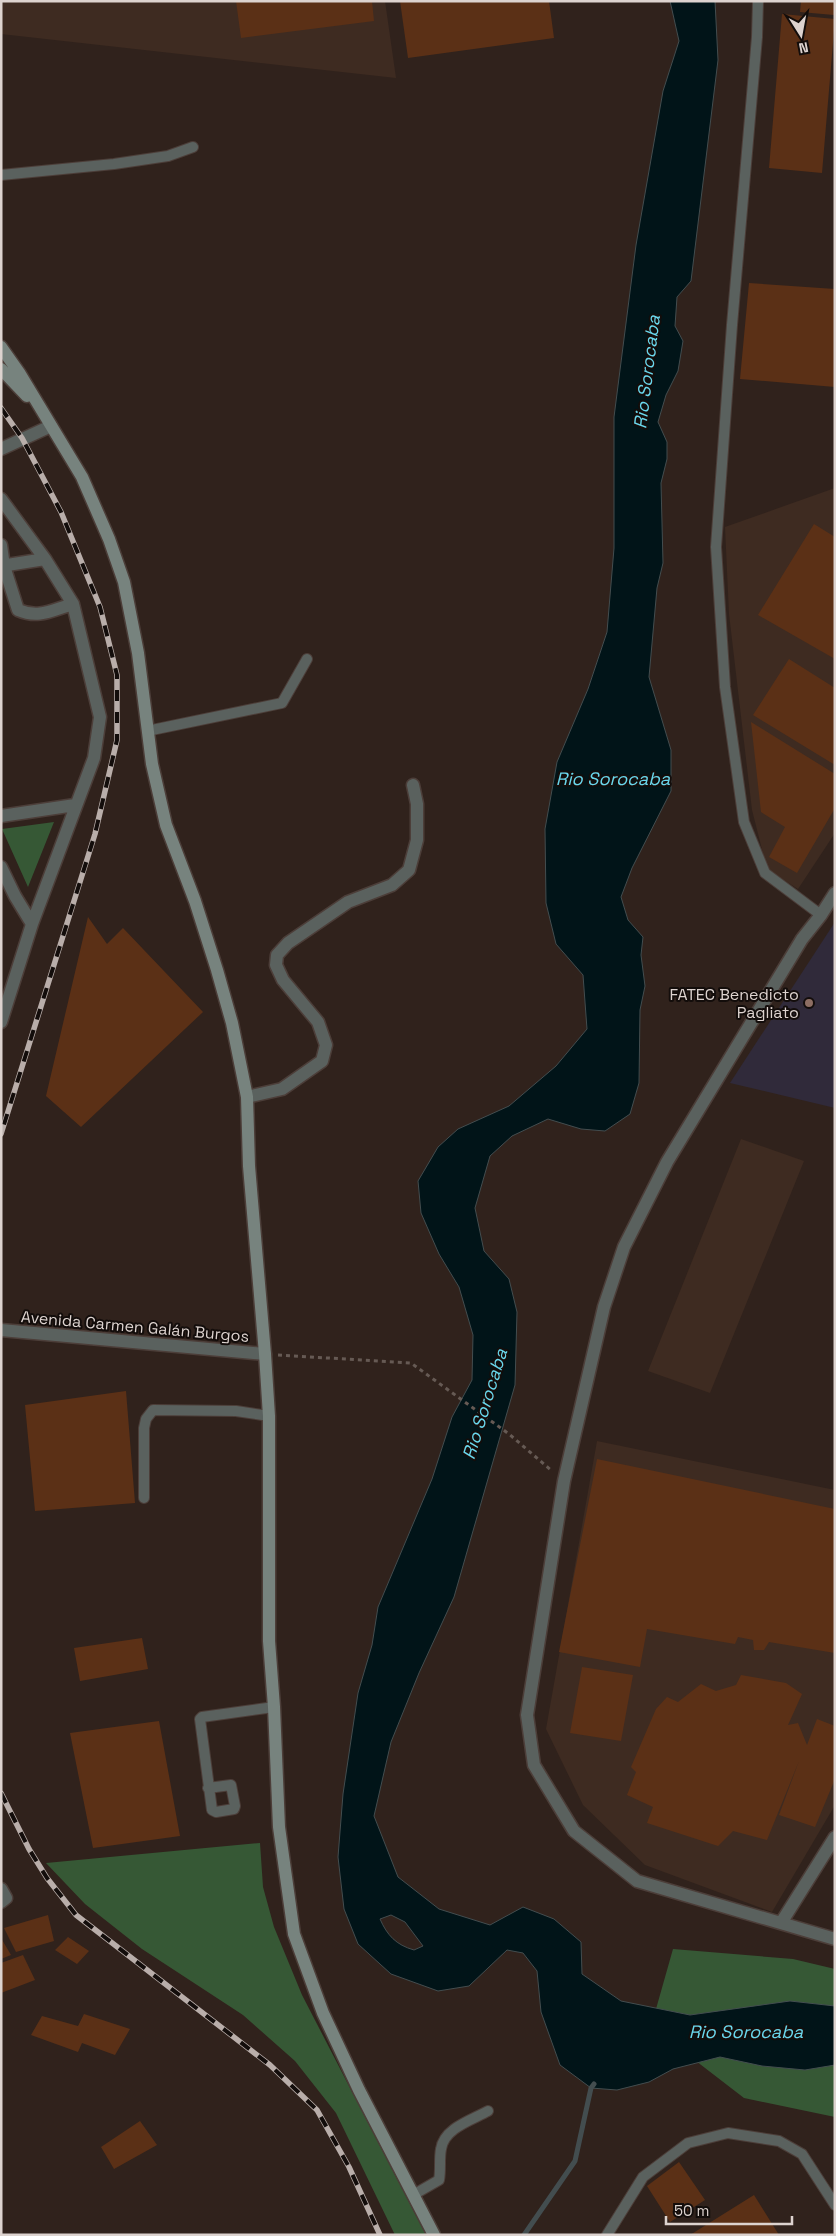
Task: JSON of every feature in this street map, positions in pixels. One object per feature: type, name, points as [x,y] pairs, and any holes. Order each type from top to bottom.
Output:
[{"type":"main road","points":[[1,347],[20,374],[82,477],[109,539],[124,582],[138,653],[152,764],[166,825],[195,901],[232,1023],[246,1097],[249,1166],[265,1354],[269,1416],[269,1640],[279,1827],[294,1934],[323,2013],[359,2090],[434,2235]]},
{"type":"main road","points":[[1,369],[42,412]]},
{"type":"street","points":[[1,449],[51,426]]},
{"type":"street","points":[[1,499],[45,559],[73,604],[100,717],[94,758],[75,804],[32,924],[1,1022]]},
{"type":"street","points":[[1,545],[3,566],[18,610],[30,615],[40,615],[73,604]]},
{"type":"street","points":[[3,566],[45,559]]},
{"type":"street","points":[[246,1097],[282,1089],[322,1061],[326,1045],[318,1022],[283,980],[276,965],[277,955],[288,943],[348,902],[392,885],[409,870],[418,840],[417,804],[413,786]]},
{"type":"street","points":[[1,816],[75,804]]},
{"type":"street","points":[[1,867],[15,896],[32,924]]},
{"type":"street","points":[[835,893],[802,939],[667,1162],[624,1246],[604,1307],[564,1482],[526,1715],[534,1765],[574,1830],[637,1881],[835,1939]]},
{"type":"street","name":"Avenida Carmen Galán Burgos","points":[[1,1330],[265,1354]]},
{"type":"street","points":[[781,1923],[835,1837]]},
{"type":"lane","points":[[758,1],[757,37],[732,326],[716,547],[724,687],[744,822],[765,873],[821,915]]},
{"type":"lane","points":[[1,175],[114,164],[168,156],[194,147]]},
{"type":"lane","points":[[147,731],[282,703],[307,659]]},
{"type":"lane","points":[[144,1498],[144,1428],[146,1418],[153,1410],[236,1411],[269,1416]]},
{"type":"lane","points":[[208,1788],[200,1719],[202,1717],[274,1707]]},
{"type":"lane","points":[[413,2195],[439,2180],[442,2168],[441,2148],[451,2131],[488,2111]]},
{"type":"lane","points":[[607,2235],[643,2177],[688,2143],[728,2133],[779,2141],[802,2154],[835,2205]]},
{"type":"path","points":[[265,1354],[411,1363],[509,1434],[564,1482]]},
{"type":"shaded area","points":[[1,1],[385,1],[396,78],[1,34]]},
{"type":"shaded area","points":[[835,488],[835,833],[798,889],[767,869],[752,810],[729,614],[725,527]]},
{"type":"shaded area","name":"FATEC Benedicto Pagliato","points":[[835,922],[835,1108],[730,1083]]},
{"type":"shaded area","points":[[741,1139],[804,1161],[710,1393],[648,1371]]},
{"type":"shaded area","points":[[597,1441],[835,1490],[835,1805],[772,1912],[645,1865],[583,1805],[546,1729]]},
{"type":"green space","points":[[54,822],[28,887],[2,829]]},
{"type":"green space","points":[[260,1843],[263,1887],[274,1927],[302,1995],[426,2235],[395,2235],[336,2113],[295,2061],[243,2015],[142,1949],[85,1904],[46,1863]]},
{"type":"green space","points":[[673,1949],[793,1959],[835,1969],[835,2117],[744,2098],[670,2041],[656,2009]]},
{"type":"water","name":"Rio Sorocaba","points":[[670,1],[715,1],[718,60],[691,281],[677,297],[675,326],[683,341],[678,371],[666,395],[658,422],[667,442],[667,459],[661,483],[663,563],[657,588],[649,677],[671,750],[671,791],[632,868],[621,897],[628,920],[643,937],[641,955],[645,986],[640,1010],[639,1083],[630,1114],[605,1131],[581,1129],[548,1119],[512,1136],[490,1156],[475,1208],[484,1251],[509,1279],[517,1312],[515,1385],[454,1597],[419,1673],[391,1742],[374,1816],[398,1877],[439,1909],[490,1925],[523,1907],[554,1919],[581,1942],[582,1974],[621,2001],[690,2015],[790,2001],[835,2006],[835,2065],[805,2070],[762,2066],[720,2057],[673,2069],[649,2082],[617,2090],[591,2088],[560,2065],[541,2012],[537,1971],[523,1953],[507,1950],[469,1986],[438,1991],[391,1974],[358,1944],[344,1909],[338,1857],[343,1794],[358,1693],[372,1645],[378,1607],[432,1479],[452,1417],[472,1380],[473,1335],[459,1287],[439,1254],[421,1213],[418,1181],[438,1147],[458,1129],[509,1106],[556,1066],[587,1029],[583,975],[556,944],[546,903],[545,829],[557,762],[588,689],[607,632],[614,548],[614,417],[636,245],[663,91],[679,41]],"holes":[[[391,1915],[405,1922],[423,1946],[414,1950],[397,1942],[389,1935],[380,1919]]]},
{"type":"building","points":[[236,1],[372,1],[374,21],[241,38]]},
{"type":"building","points":[[400,1],[549,1],[554,38],[408,58]]},
{"type":"building","points":[[801,1],[835,1],[834,15],[800,12]]},
{"type":"building","points":[[782,14],[835,19],[822,173],[769,168]]},
{"type":"building","points":[[749,283],[835,289],[835,387],[740,379]]},
{"type":"building","points":[[814,524],[835,537],[835,659],[758,615]]},
{"type":"building","points":[[789,659],[835,688],[835,765],[753,715]]},
{"type":"building","points":[[751,722],[835,774],[835,808],[797,873],[769,857],[785,827],[761,812]]},
{"type":"building","points":[[88,917],[107,944],[123,928],[203,1012],[81,1127],[46,1096]]},
{"type":"building","points":[[126,1391],[135,1503],[35,1511],[25,1405]]},
{"type":"building","points":[[597,1459],[835,1509],[835,1653],[769,1642],[764,1650],[754,1650],[753,1640],[738,1637],[735,1644],[647,1629],[640,1667],[559,1652]]},
{"type":"building","points":[[142,1638],[148,1669],[80,1681],[74,1648]]},
{"type":"building","points":[[582,1667],[633,1675],[621,1741],[570,1733]]},
{"type":"building","points":[[741,1675],[786,1683],[802,1694],[788,1725],[798,1723],[807,1745],[817,1719],[835,1726],[835,1779],[815,1827],[779,1815],[799,1761],[767,1840],[733,1831],[718,1846],[647,1823],[653,1807],[627,1795],[636,1772],[631,1767],[656,1709],[667,1697],[678,1702],[701,1684],[716,1691],[736,1685]]},
{"type":"building","points":[[159,1721],[180,1836],[93,1848],[70,1733]]},
{"type":"building","points":[[48,1915],[54,1941],[16,1952],[4,1928]]},
{"type":"building","points":[[68,1937],[89,1951],[77,1964],[55,1950]]},
{"type":"building","points":[[1,1938],[11,1955],[1,1959]]},
{"type":"building","points":[[23,1955],[35,1980],[1,1993],[1,1963]]},
{"type":"building","points":[[84,2014],[130,2029],[115,2055],[82,2043],[78,2052],[31,2035],[42,2016],[78,2026]]},
{"type":"building","points":[[140,2121],[157,2145],[114,2169],[101,2147]]},
{"type":"building","points":[[679,2162],[705,2200],[670,2222],[647,2186]]},
{"type":"building","points":[[754,2195],[779,2235],[690,2235]]},
{"type":"waterway","points":[[524,2235],[575,2161],[591,2088],[594,2084]]},
{"type":"railway","points":[[1,408],[22,438],[61,512],[100,607],[117,675],[117,740],[95,834],[1,1134]]},
{"type":"railway","points":[[1,1793],[29,1849],[47,1878],[76,1915],[270,2065],[317,2110],[349,2167],[380,2235]]},
{"type":"place","name":"FATEC Benedicto Pagliato","points":[[809,1003]]}]
